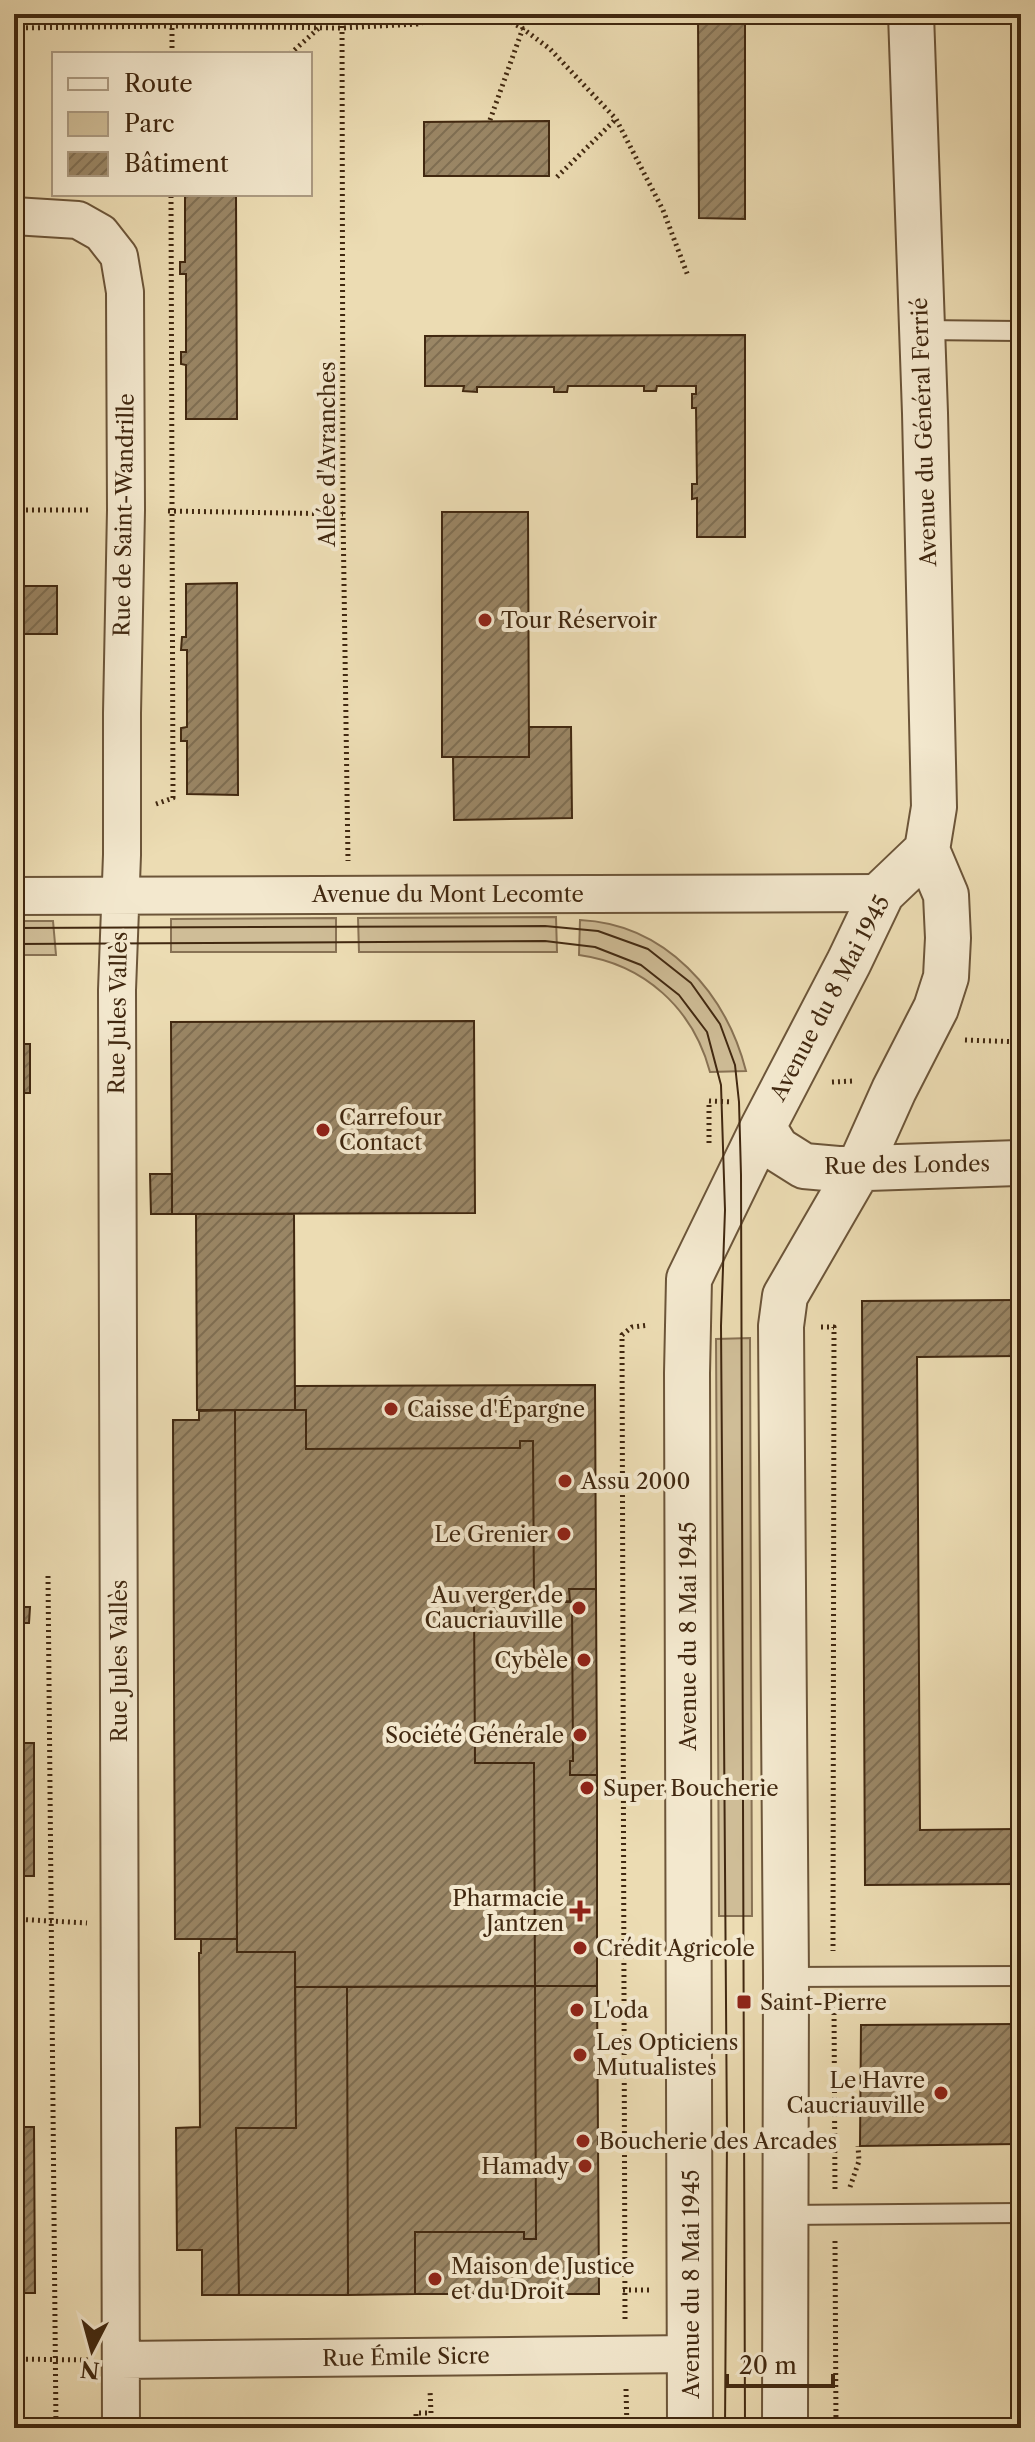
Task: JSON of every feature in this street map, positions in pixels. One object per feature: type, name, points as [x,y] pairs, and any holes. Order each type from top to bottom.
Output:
[{"type":"street","name":"Avenue du Général Ferrié","points":[[911,14],[934,807],[927,850]]},
{"type":"street","name":"Rue de Saint-Wandrille","points":[[14,216],[78,220],[101,233],[119,256],[125,292],[126,510],[120,895]]},
{"type":"street","name":"Avenue du 8 Mai 1945","points":[[690,2428],[689,1279],[882,893],[927,850]]},
{"type":"street","points":[[785,2428],[786,1977],[781,1326],[785,1296],[859,1168],[936,1008],[946,977],[946,895],[927,850]]},
{"type":"street","points":[[882,893],[946,895]]},
{"type":"street","name":"Avenue du Mont Lecomte","points":[[14,896],[882,893]]},
{"type":"street","name":"Rue Jules Vallès","points":[[120,895],[117,990],[121,2428]]},
{"type":"street","name":"Rue des Londes","points":[[763,1127],[777,1149],[804,1166],[838,1169],[1021,1163]]},
{"type":"street","name":"Rue Émile Sicre","points":[[121,2360],[691,2354]]},
{"type":"lane","points":[[922,330],[1021,331]]},
{"type":"lane","points":[[786,1977],[1021,1976]]},
{"type":"lane","points":[[784,2215],[1021,2213]]},
{"type":"path","points":[[172,14],[172,52]]},
{"type":"path","name":"Allée d'Avranches","points":[[342,14],[343,514],[348,894]]},
{"type":"path","points":[[14,28],[342,28],[417,24],[457,14]]},
{"type":"path","points":[[489,14],[500,16],[522,28],[550,49],[616,119],[663,210],[688,276]]},
{"type":"path","points":[[490,120],[528,14]]},
{"type":"path","points":[[292,52],[320,27]]},
{"type":"path","points":[[557,177],[616,119]]},
{"type":"path","points":[[122,815],[173,798],[171,196]]},
{"type":"path","points":[[14,510],[343,514]]},
{"type":"path","points":[[920,1038],[1021,1042]]},
{"type":"path","points":[[790,1076],[803,1082],[881,1081],[894,1090]]},
{"type":"path","points":[[781,1326],[834,1327],[836,2428]]},
{"type":"path","points":[[622,1335],[623,2290],[627,2428]]},
{"type":"path","points":[[48,1576],[56,2428]]},
{"type":"path","points":[[14,1919],[120,1924]]},
{"type":"path","points":[[858,2146],[859,2161]]},
{"type":"path","points":[[14,2359],[121,2360]]},
{"type":"green space","points":[[556,917],[557,952],[359,952],[358,918]]},
{"type":"green space","points":[[336,918],[336,952],[171,952],[171,919]]},
{"type":"green space","points":[[580,920],[611,924],[639,934],[665,949],[688,968],[724,1015],[746,1071],[710,1072],[692,1028],[662,993],[624,968],[579,955]]},
{"type":"green space","points":[[14,921],[53,921],[56,955],[14,955]]},
{"type":"green space","points":[[750,1338],[752,1916],[719,1916],[716,1339]]},
{"type":"building","points":[[698,14],[745,14],[745,219],[699,218]]},
{"type":"building","points":[[549,121],[549,176],[424,176],[424,122]]},
{"type":"building","points":[[185,196],[236,196],[237,419],[186,419],[186,365],[181,364],[181,352],[186,352],[186,274],[180,274],[180,262],[185,262]]},
{"type":"building","points":[[745,335],[745,537],[697,537],[697,498],[692,499],[692,484],[697,484],[696,408],[692,408],[692,394],[696,394],[696,386],[657,386],[656,391],[644,391],[644,386],[568,386],[567,392],[554,392],[554,387],[477,387],[477,392],[463,391],[464,386],[425,386],[425,336]]},
{"type":"building","name":"Tour Réservoir","points":[[442,512],[528,512],[529,757],[442,757]]},
{"type":"building","points":[[237,583],[238,795],[187,794],[187,741],[181,741],[181,728],[187,727],[187,650],[181,650],[182,637],[186,637],[186,584]]},
{"type":"building","points":[[14,586],[57,586],[57,634],[14,634]]},
{"type":"building","points":[[529,727],[571,727],[572,818],[454,820],[453,757],[529,757]]},
{"type":"building","name":"Carrefour Contact","points":[[474,1021],[475,1213],[172,1214],[171,1022]]},
{"type":"building","points":[[14,1044],[30,1044],[30,1093],[14,1093]]},
{"type":"building","points":[[150,1174],[172,1174],[172,1214],[151,1214]]},
{"type":"building","points":[[196,1214],[294,1214],[295,1410],[197,1410]]},
{"type":"building","points":[[1021,1300],[1021,1356],[917,1357],[920,1830],[1021,1829],[1021,1884],[865,1885],[862,1301]]},
{"type":"building","points":[[595,1385],[596,1589],[569,1589],[570,1601],[534,1602],[533,1441],[520,1441],[520,1448],[306,1449],[306,1410],[295,1410],[295,1386]]},
{"type":"building","points":[[235,1410],[237,1939],[175,1939],[173,1420],[199,1420],[199,1411]]},
{"type":"building","points":[[235,1410],[306,1410],[306,1449],[520,1448],[520,1441],[533,1441],[534,1602],[474,1602],[475,1763],[534,1763],[535,1986],[295,1987],[295,1952],[237,1952]]},
{"type":"building","points":[[569,1589],[596,1589],[597,1775],[570,1775],[570,1761],[573,1761],[572,1602]]},
{"type":"building","points":[[474,1602],[572,1602],[573,1761],[570,1761],[570,1775],[597,1775],[597,1986],[535,1986],[534,1763],[475,1763]]},
{"type":"building","points":[[21,1607],[30,1607],[29,1623],[22,1623]]},
{"type":"building","points":[[14,1743],[34,1743],[34,1876],[14,1876]]},
{"type":"building","points":[[201,1939],[237,1939],[237,1952],[295,1952],[296,2128],[236,2128],[239,2295],[202,2295],[202,2250],[177,2250],[176,2128],[200,2127]]},
{"type":"building","points":[[535,1986],[536,2239],[524,2239],[524,2232],[415,2232],[415,2294],[348,2295],[347,1987]]},
{"type":"building","points":[[535,1986],[597,1986],[599,2294],[415,2294],[415,2232],[524,2232],[524,2239],[536,2239]]},
{"type":"building","points":[[295,1987],[347,1987],[348,2295],[239,2295],[236,2128],[296,2128]]},
{"type":"building","name":"Le Havre Caucriauville","points":[[1021,2024],[1021,2144],[860,2146],[861,2025]]},
{"type":"building","points":[[14,2127],[34,2127],[35,2293],[14,2293]]},
{"type":"building","points":[[563,2422],[563,2428],[471,2428],[471,2423],[506,2423],[506,2427],[525,2427],[525,2423]]},
{"type":"tram line","points":[[14,928],[545,926],[598,931],[648,949],[691,983],[720,1024],[735,1065],[741,1175],[745,2428]]},
{"type":"tram line","points":[[14,944],[545,941],[595,947],[641,965],[679,995],[707,1032],[721,1085],[725,1210],[721,1326],[727,2138],[725,2428]]},
{"type":"place","name":"Tour Réservoir","points":[[485,620]]},
{"type":"place","name":"Carrefour Contact","points":[[323,1130]]},
{"type":"place","name":"Caisse d'Épargne","points":[[391,1409]]},
{"type":"place","name":"Assu 2000","points":[[565,1481]]},
{"type":"place","name":"Le Grenier","points":[[564,1534]]},
{"type":"place","name":"Au verger de Caucriauville","points":[[579,1608]]},
{"type":"place","name":"Cybèle","points":[[584,1660]]},
{"type":"place","name":"Société Générale","points":[[580,1735]]},
{"type":"place","name":"Super Boucherie","points":[[587,1788]]},
{"type":"place","name":"Pharmacie Jantzen","points":[[580,1911]]},
{"type":"place","name":"Crédit Agricole","points":[[580,1948]]},
{"type":"place","name":"Saint-Pierre","points":[[744,2002]]},
{"type":"place","name":"L'oda","points":[[577,2010]]},
{"type":"place","name":"Les Opticiens Mutualistes","points":[[580,2055]]},
{"type":"place","name":"Le Havre Caucriauville","points":[[941,2093]]},
{"type":"place","name":"Boucherie des Arcades","points":[[583,2141]]},
{"type":"place","name":"Hamady","points":[[585,2166]]},
{"type":"place","name":"Maison de Justice et du Droit","points":[[435,2279]]}]
